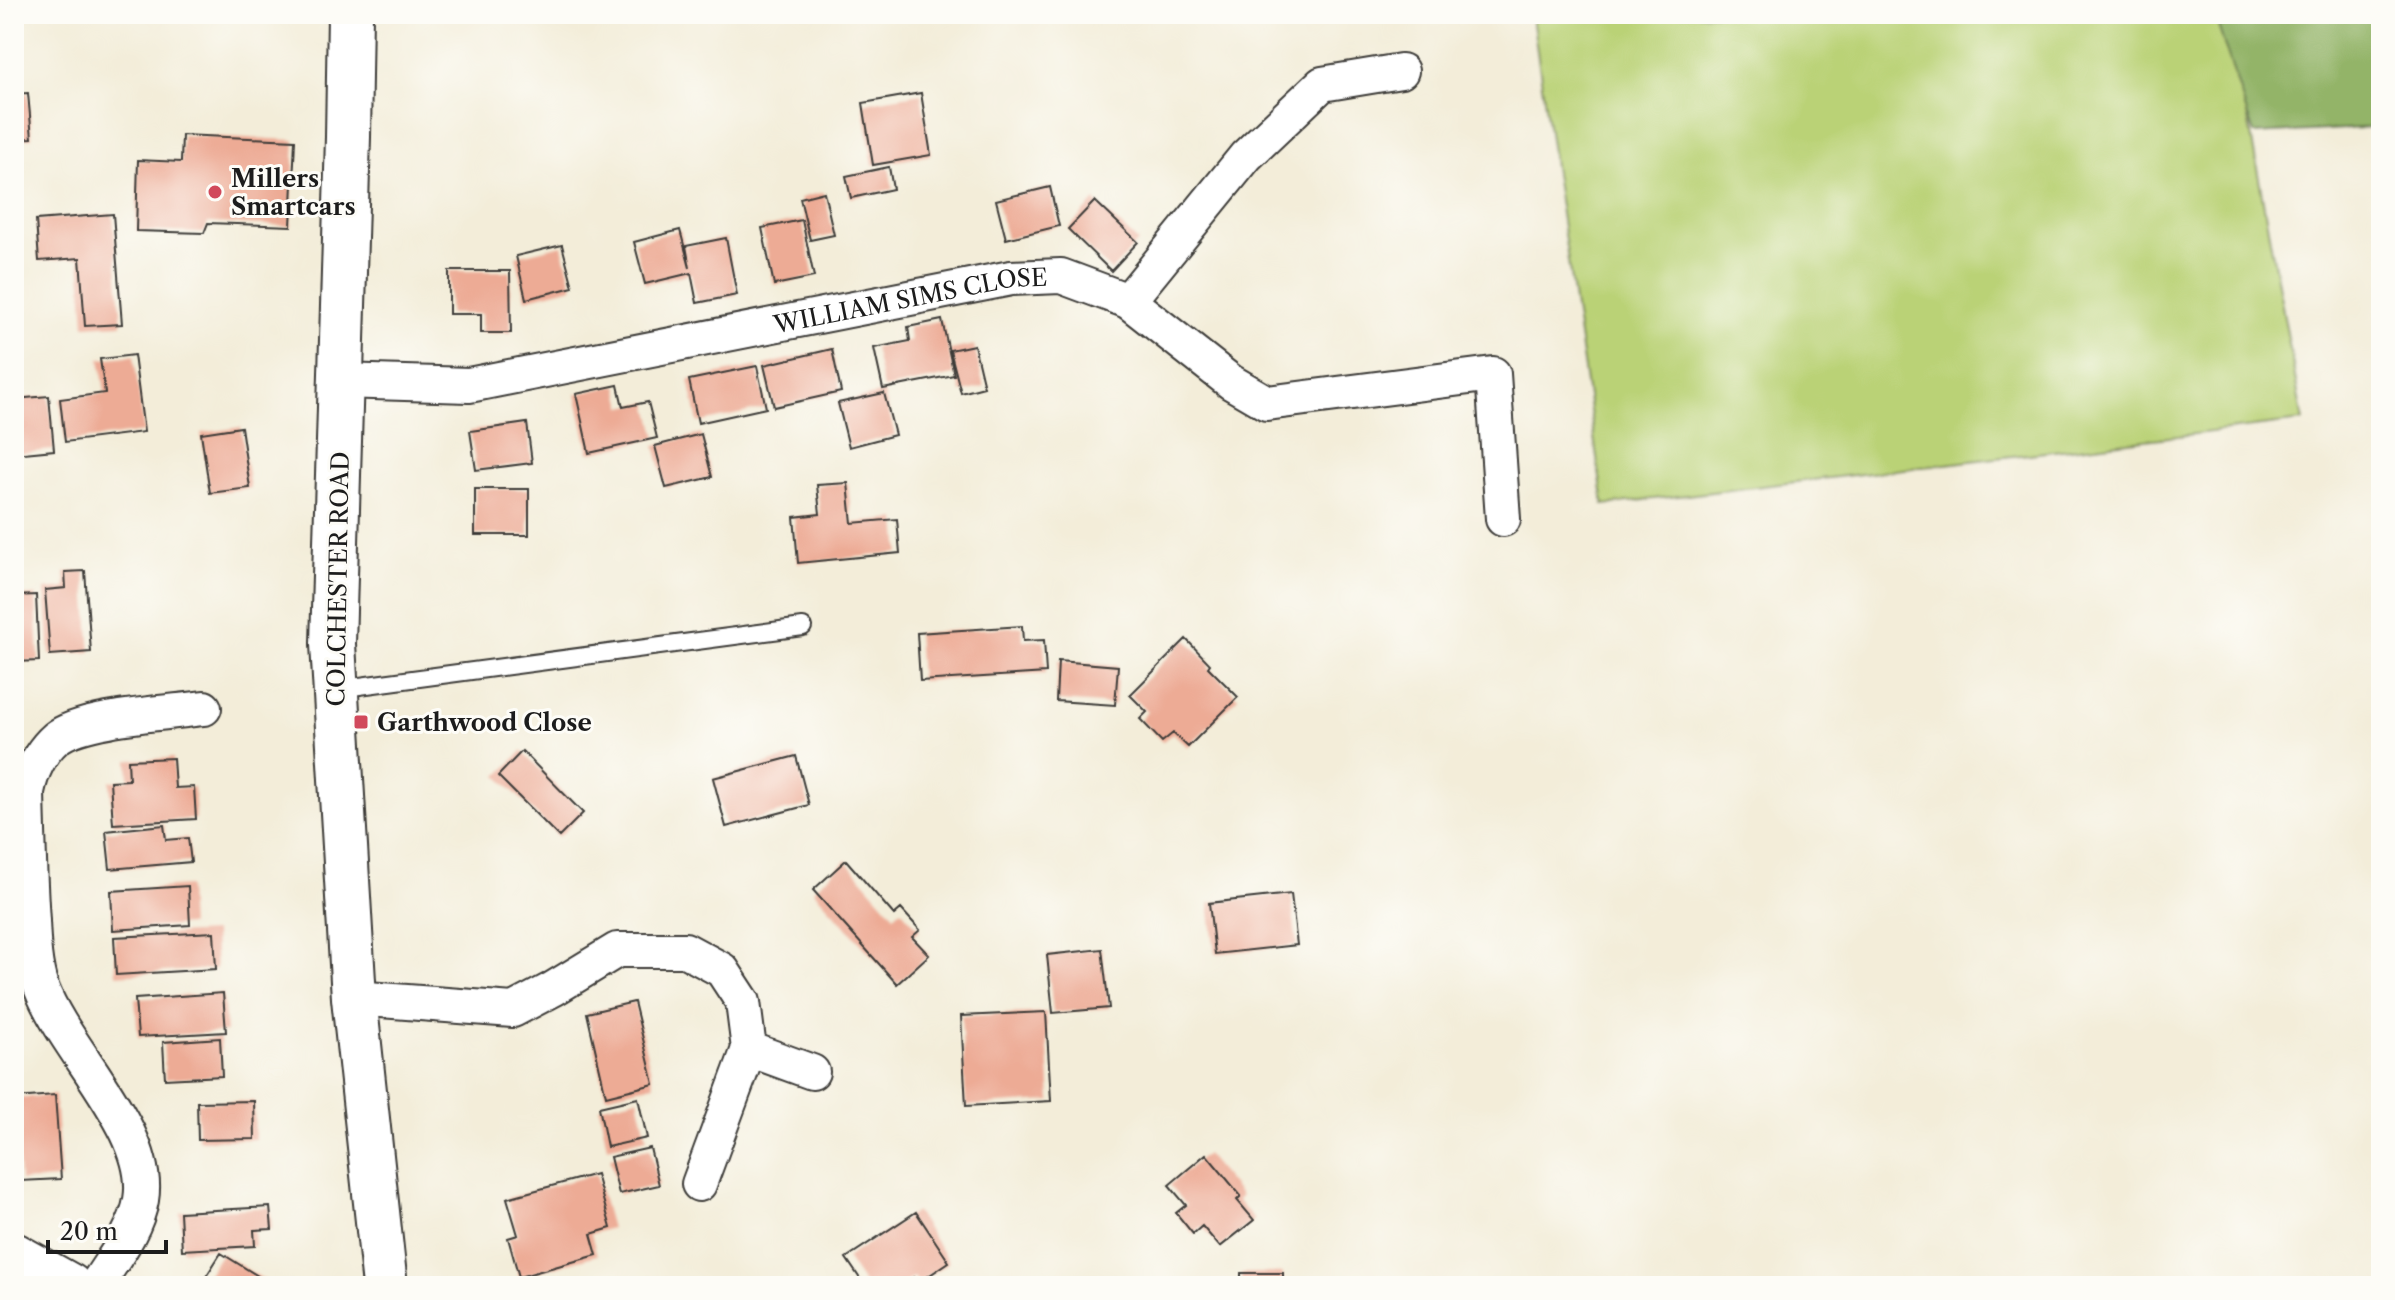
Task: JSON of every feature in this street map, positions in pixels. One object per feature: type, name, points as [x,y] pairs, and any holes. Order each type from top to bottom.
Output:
[{"type":"main road","name":"COLCHESTER ROAD","points":[[350,14],[334,689],[354,998],[385,1286]]},
{"type":"main road","points":[[14,1255],[70,1286]]},
{"type":"street","points":[[1128,301],[1246,156],[1322,84],[1401,71]]},
{"type":"street","name":"WILLIAM SIMS CLOSE","points":[[341,381],[469,385],[1011,278],[1061,276],[1128,301],[1231,382],[1267,403],[1493,374],[1503,519]]},
{"type":"street","points":[[96,1286],[134,1223],[141,1202],[141,1161],[129,1135],[51,1010],[41,985],[33,943],[27,792],[32,769],[56,738],[72,729],[91,723],[204,708]]},
{"type":"street","points":[[354,998],[513,1010],[617,950],[685,950],[722,970],[743,1002],[749,1049],[699,1184]]},
{"type":"street","points":[[749,1049],[812,1072]]},
{"type":"lane","points":[[334,689],[803,627]]},
{"type":"green space","points":[[1560,14],[2229,14],[2303,421],[1604,505],[1532,17]]},
{"type":"green space","points":[[2214,14],[2381,14],[2381,127],[2254,134]]},
{"type":"building","points":[[28,93],[32,138],[14,139],[14,94]]},
{"type":"building","points":[[921,93],[931,155],[873,165],[863,103]]},
{"type":"building","name":"Millers Smartcars","points":[[182,135],[295,140],[291,226],[208,223],[204,233],[136,231],[138,160],[181,162]]},
{"type":"building","points":[[889,167],[893,189],[851,198],[846,176]]},
{"type":"building","points":[[1050,187],[1059,226],[1006,239],[996,200]]},
{"type":"building","points":[[824,192],[834,235],[810,240],[800,198]]},
{"type":"building","points":[[1095,201],[1138,242],[1111,271],[1068,229]]},
{"type":"building","points":[[113,214],[122,324],[85,326],[80,258],[39,261],[36,220]]},
{"type":"building","points":[[802,220],[814,277],[774,285],[762,228]]},
{"type":"building","points":[[680,230],[690,268],[686,246],[726,238],[737,295],[697,303],[691,273],[645,284],[634,242]]},
{"type":"building","points":[[562,245],[573,287],[526,299],[516,256]]},
{"type":"building","points":[[449,271],[510,271],[511,333],[481,333],[481,314],[449,314]]},
{"type":"building","points":[[942,320],[954,375],[883,389],[874,348],[910,341],[908,327]]},
{"type":"building","points":[[974,345],[984,387],[961,393],[950,350]]},
{"type":"building","points":[[832,349],[841,392],[774,407],[764,365]]},
{"type":"building","points":[[134,355],[144,432],[65,442],[60,399],[105,393],[100,359]]},
{"type":"building","points":[[757,366],[766,408],[698,423],[689,380]]},
{"type":"building","points":[[618,385],[623,407],[648,402],[657,438],[589,453],[576,394]]},
{"type":"building","points":[[884,393],[895,435],[849,447],[838,403]]},
{"type":"building","points":[[49,396],[54,450],[14,454],[14,399]]},
{"type":"building","points":[[527,423],[532,463],[476,470],[470,431]]},
{"type":"building","points":[[241,427],[250,488],[210,493],[201,433]]},
{"type":"building","points":[[701,434],[712,477],[666,488],[655,446]]},
{"type":"building","points":[[848,483],[852,523],[897,519],[900,553],[798,563],[794,517],[820,514],[817,485]]},
{"type":"building","points":[[475,489],[529,489],[529,535],[475,535]]},
{"type":"building","points":[[85,571],[91,652],[50,655],[45,590],[66,588],[65,572]]},
{"type":"building","points":[[36,595],[39,661],[14,662],[14,596]]},
{"type":"building","points":[[1022,626],[1023,641],[1044,640],[1046,673],[920,681],[917,633]]},
{"type":"building","points":[[1186,639],[1238,697],[1188,747],[1173,733],[1162,742],[1140,719],[1147,712],[1130,695]]},
{"type":"building","points":[[1058,661],[1118,666],[1115,705],[1056,701]]},
{"type":"building","points":[[522,751],[583,813],[559,837],[498,776]]},
{"type":"building","points":[[796,756],[809,805],[726,827],[713,778]]},
{"type":"building","points":[[173,758],[175,788],[194,787],[196,819],[113,824],[110,781],[129,780],[128,760]]},
{"type":"building","points":[[164,825],[166,840],[188,838],[191,862],[110,869],[106,831]]},
{"type":"building","points":[[846,860],[894,915],[901,909],[920,930],[912,937],[929,955],[897,984],[813,890]]},
{"type":"building","points":[[188,886],[190,925],[113,930],[111,891]]},
{"type":"building","points":[[1291,894],[1297,945],[1215,954],[1209,903]]},
{"type":"building","points":[[214,932],[216,969],[116,975],[114,937]]},
{"type":"building","points":[[1102,949],[1109,1008],[1053,1013],[1047,955]]},
{"type":"building","points":[[223,993],[226,1032],[138,1037],[135,999]]},
{"type":"building","points":[[634,1002],[654,1084],[606,1096],[587,1013]]},
{"type":"building","points":[[1046,1012],[1051,1101],[966,1106],[961,1016]]},
{"type":"building","points":[[220,1038],[222,1076],[165,1079],[163,1042]]},
{"type":"building","points":[[55,1095],[61,1179],[20,1181],[15,1098]]},
{"type":"building","points":[[638,1098],[647,1138],[607,1147],[599,1107]]},
{"type":"building","points":[[254,1101],[255,1139],[198,1140],[197,1102]]},
{"type":"building","points":[[650,1148],[659,1185],[619,1194],[610,1157]]},
{"type":"building","points":[[1206,1154],[1241,1196],[1237,1200],[1254,1220],[1220,1247],[1202,1226],[1193,1234],[1176,1213],[1186,1205],[1169,1185]]},
{"type":"building","points":[[596,1174],[611,1228],[591,1234],[597,1255],[519,1277],[508,1238],[518,1235],[507,1198]]},
{"type":"building","points":[[270,1207],[272,1229],[254,1230],[255,1246],[182,1250],[180,1212]]},
{"type":"building","points":[[916,1212],[949,1262],[918,1283],[914,1277],[900,1286],[865,1286],[846,1258]]},
{"type":"building","points":[[221,1253],[274,1286],[200,1286]]},
{"type":"building","points":[[1241,1273],[1283,1273],[1283,1286],[1241,1286]]},
{"type":"place","name":"Millers Smartcars","points":[[215,192]]},
{"type":"place","name":"Garthwood Close","points":[[361,722]]}]
